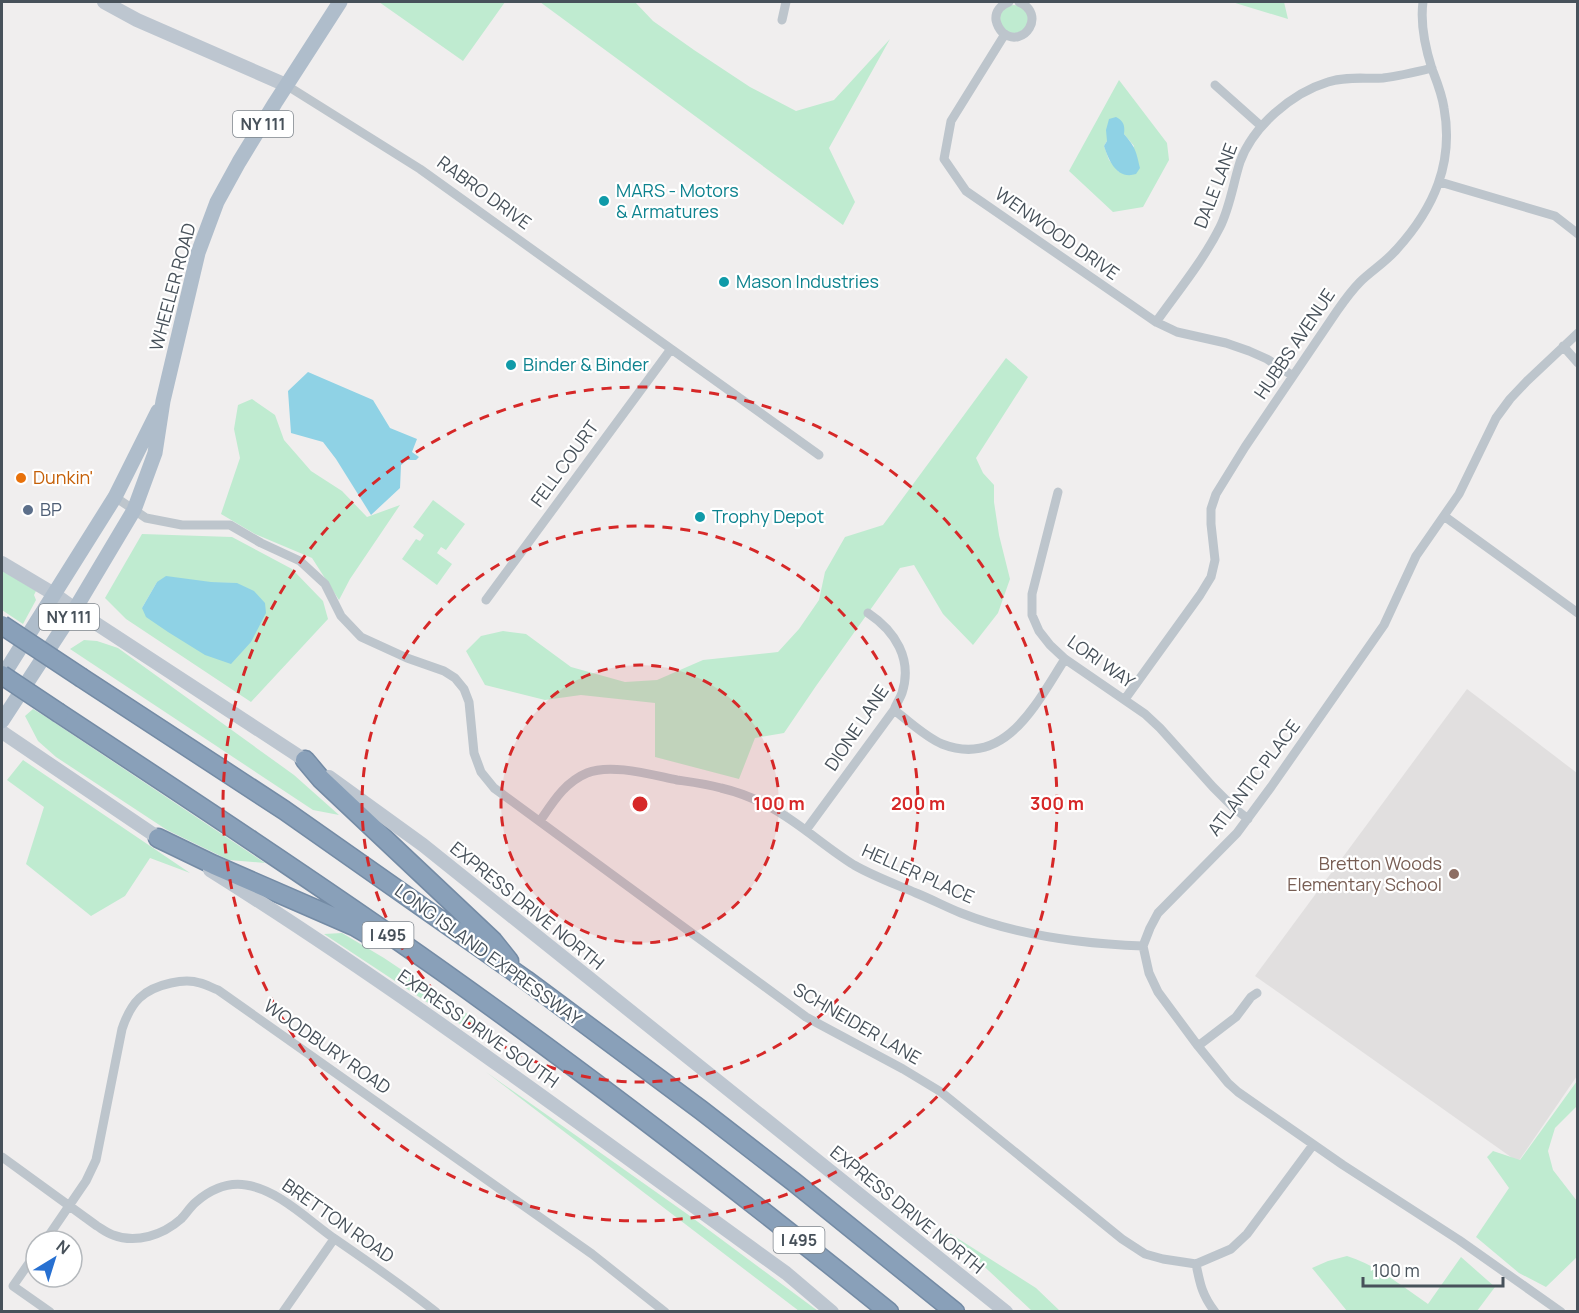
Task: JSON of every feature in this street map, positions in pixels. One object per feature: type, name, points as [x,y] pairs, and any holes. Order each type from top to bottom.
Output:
[{"type":"highway","name":"LONG ISLAND EXPRESSWAY","points":[[2,625],[284,810],[526,980],[785,1174],[955,1311]]},
{"type":"highway","name":"I 495","points":[[2,676],[260,846],[442,972],[676,1143],[889,1311]]},
{"type":"highway","points":[[305,760],[321,779],[493,941],[526,980]]},
{"type":"highway","points":[[158,838],[354,926],[405,956],[442,972]]},
{"type":"main road","name":"RABRO DRIVE","points":[[104,2],[137,20],[286,85]]},
{"type":"main road","name":"WHEELER ROAD","points":[[2,722],[75,609],[134,510],[155,453],[163,401],[198,253],[217,202],[286,85],[340,2]]},
{"type":"main road","name":"WHEELER ROAD","points":[[2,676],[115,497],[163,401]]},
{"type":"main road","name":"EXPRESS DRIVE NORTH","points":[[2,563],[54,594],[305,760],[423,845],[1006,1311]]},
{"type":"main road","name":"EXPRESS DRIVE SOUTH","points":[[2,732],[158,838],[271,908],[426,1013],[786,1273],[832,1311]]},
{"type":"street","points":[[782,20],[786,2]]},
{"type":"street","points":[[1009,2],[1002,5],[996,15],[998,26],[1005,34],[1011,36],[1023,34],[1031,25],[1031,12],[1028,7],[1019,2]]},
{"type":"street","name":"HUBBS AVENUE","points":[[1125,699],[1200,595],[1210,577],[1215,560],[1211,509],[1216,494],[1245,447],[1352,290],[1396,250],[1413,230],[1440,182],[1446,154],[1446,121],[1442,94],[1432,68],[1421,17],[1423,2]]},
{"type":"street","name":"WENWOOD DRIVE","points":[[1005,34],[951,121],[944,159],[966,191],[1156,322],[1177,332],[1226,343],[1249,351],[1267,359],[1293,376]]},
{"type":"street","name":"DALE LANE","points":[[1156,322],[1212,243],[1227,210],[1241,160],[1261,126],[1288,103],[1329,81],[1409,74],[1432,68]]},
{"type":"street","name":"RABRO DRIVE","points":[[286,85],[420,169],[819,455]]},
{"type":"street","points":[[1215,85],[1261,126]]},
{"type":"street","points":[[1440,182],[1555,216],[1578,234]]},
{"type":"street","name":"ATLANTIC PLACE","points":[[1143,946],[1158,913],[1222,850],[1248,819],[1384,625],[1416,556],[1470,475],[1496,418],[1515,393],[1578,333]]},
{"type":"street","points":[[1563,346],[1578,363]]},
{"type":"street","name":"FELL COURT","points":[[486,600],[671,349]]},
{"type":"street","name":"LORI WAY","points":[[1058,492],[1032,594],[1032,615],[1039,631],[1065,659],[1125,699],[1160,728],[1213,788],[1248,819]]},
{"type":"street","name":"SCHNEIDER LANE","points":[[115,497],[146,518],[182,525],[230,525],[261,543],[300,561],[325,584],[341,616],[361,637],[407,658],[444,671],[455,678],[464,689],[469,702],[474,753],[481,772],[494,788],[806,1017],[941,1092],[1130,1244],[1145,1254],[1196,1264]]},
{"type":"street","points":[[1444,516],[1578,613]]},
{"type":"street","name":"DIONE LANE","points":[[806,830],[894,710],[902,693],[905,672],[899,645],[892,633],[868,613]]},
{"type":"street","points":[[894,710],[941,744],[962,749],[982,749],[1002,740],[1019,726],[1065,659]]},
{"type":"street","name":"HELLER PLACE","points":[[540,821],[560,793],[573,781],[589,772],[608,769],[723,788],[770,807],[870,874],[962,913],[1007,928],[1052,937],[1100,945],[1143,946]]},
{"type":"street","points":[[1143,946],[1149,974],[1158,992],[1198,1046],[1238,1092],[1561,1311]]},
{"type":"street","name":"WOODBURY ROAD","points":[[53,1229],[86,1181],[96,1161],[127,1014],[140,997],[156,986],[179,981],[199,982],[218,990],[518,1201],[592,1254],[665,1311]]},
{"type":"street","points":[[1198,1046],[1236,1017],[1251,997],[1257,993]]},
{"type":"street","points":[[1215,1311],[1205,1298],[1196,1264],[1231,1249],[1247,1234],[1313,1145]]},
{"type":"street","name":"BRETTON ROAD","points":[[2,1157],[97,1226],[113,1236],[132,1239],[150,1236],[169,1229],[210,1191],[228,1185],[246,1185],[264,1190],[294,1208],[436,1311]]},
{"type":"street","points":[[283,1311],[334,1239]]},
{"type":"street","points":[[24,1270],[13,1286],[50,1311]]},
{"type":"shaded area","name":"Bretton Woods Elementary School","points":[[1467,689],[1577,773],[1577,1076],[1518,1162],[1255,976]]},
{"type":"green space","points":[[379,2],[505,2],[463,61]]},
{"type":"green space","points":[[540,2],[635,2],[653,21],[694,50],[750,87],[796,111],[834,100],[890,39],[829,148],[855,202],[843,225]]},
{"type":"green space","points":[[1232,2],[1284,2],[1288,19]]},
{"type":"green space","points":[[1014,5],[1024,9],[1028,19],[1024,29],[1014,33],[1004,29],[1000,19],[1004,9]]},
{"type":"green space","points":[[1119,80],[1167,143],[1169,160],[1143,207],[1113,212],[1069,171]],"holes":[[[1124,134],[1134,146],[1119,172],[1109,160],[1104,146],[1107,141]]]},
{"type":"green space","points":[[1006,358],[1028,377],[976,458],[983,473],[994,485],[999,535],[1010,579],[998,613],[973,645],[943,614],[914,565],[900,568],[784,733],[755,738],[739,779],[655,757],[655,703],[581,695],[545,700],[485,685],[466,651],[481,636],[503,631],[526,634],[571,667],[625,682],[657,680],[703,660],[778,652],[799,629],[819,600],[825,572],[845,537],[883,525]]},
{"type":"green space","points":[[252,399],[275,415],[284,440],[311,471],[342,491],[367,517],[400,505],[350,579],[339,600],[312,558],[255,534],[221,514],[240,458],[234,429],[238,405]]},
{"type":"green space","points":[[433,500],[465,524],[446,550],[441,547],[437,553],[452,564],[437,585],[402,559],[416,539],[420,541],[424,535],[413,527]]},
{"type":"green space","points":[[142,534],[232,537],[292,569],[323,601],[328,619],[251,702],[126,619],[105,598]],"holes":[[[157,582],[237,583],[142,608]]]},
{"type":"green space","points":[[2,570],[36,591],[34,595],[36,600],[23,624],[2,610]]},
{"type":"green space","points":[[84,640],[97,641],[118,648],[294,775],[339,815],[313,810],[70,649]]},
{"type":"green space","points":[[33,709],[265,863],[229,860],[167,830],[56,757],[38,741],[25,716]]},
{"type":"green space","points":[[23,760],[190,873],[150,858],[125,896],[91,916],[26,864],[44,807],[7,780]]},
{"type":"green space","points":[[342,933],[384,958],[487,1027],[475,1034],[324,934]]},
{"type":"green space","points":[[486,1072],[690,1216],[818,1311],[799,1311]]},
{"type":"green space","points":[[1577,1081],[1577,1106],[1555,1128],[1548,1151],[1553,1170],[1577,1201],[1577,1257],[1546,1287],[1519,1273],[1476,1237],[1509,1188],[1487,1157],[1493,1151],[1520,1160]]},
{"type":"green space","points":[[946,1231],[1036,1288],[1060,1311],[1032,1311]]},
{"type":"green space","points":[[1347,1256],[1379,1271],[1428,1304],[1461,1257],[1495,1287],[1477,1311],[1347,1311],[1312,1268]]},
{"type":"water","points":[[1116,117],[1122,122],[1124,134],[1136,153],[1140,168],[1136,174],[1129,175],[1119,172],[1108,158],[1104,146],[1107,141],[1106,130],[1109,119]]},
{"type":"water","points":[[308,372],[373,400],[390,428],[417,439],[412,452],[419,457],[416,460],[407,460],[401,465],[400,488],[371,515],[323,442],[291,433],[288,391]]},
{"type":"water","points":[[166,576],[237,583],[254,591],[265,603],[266,613],[251,642],[231,664],[205,655],[146,617],[142,608],[157,582]]},
{"type":"place","name":"MARS - Motors & Armatures","points":[[604,201]]},
{"type":"place","name":"Mason Industries","points":[[724,282]]},
{"type":"place","name":"Binder & Binder","points":[[511,365]]},
{"type":"place","name":"Dunkin'","points":[[21,478]]},
{"type":"place","name":"BP","points":[[28,510]]},
{"type":"place","name":"Trophy Depot","points":[[700,517]]},
{"type":"place","name":"Bretton Woods Elementary School","points":[[1454,874]]}]
